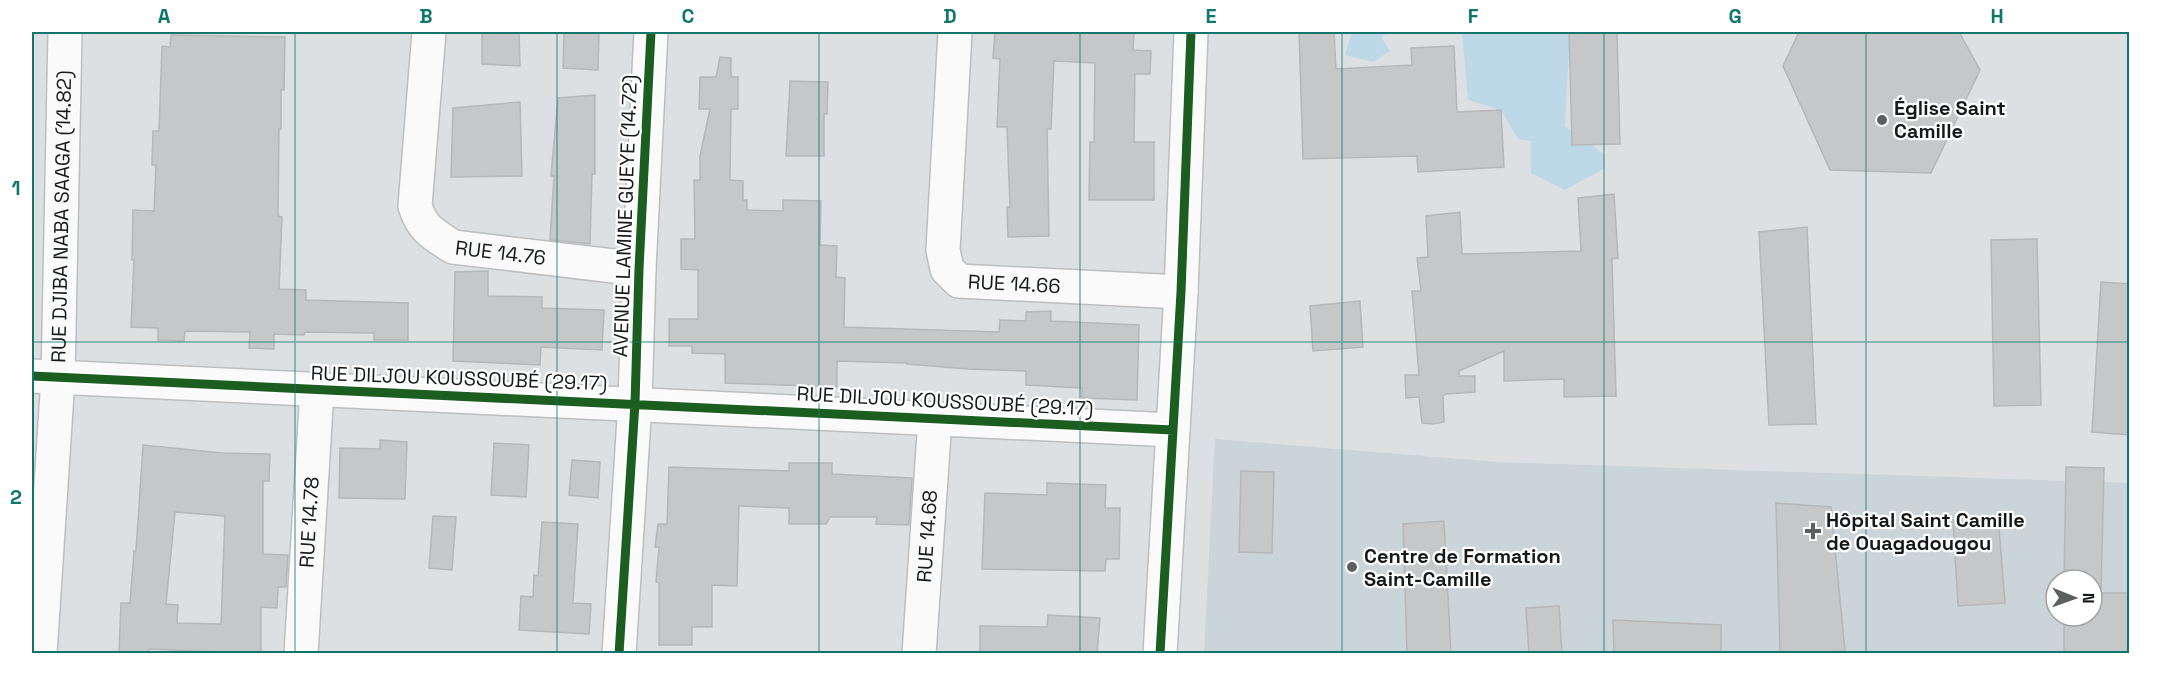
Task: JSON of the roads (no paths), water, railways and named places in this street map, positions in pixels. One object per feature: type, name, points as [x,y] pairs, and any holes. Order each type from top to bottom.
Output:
[{"type":"street","name":"RUE DJIBA NABA SAAGA (14.82)","points":[[40,654],[45,377],[65,32]]},
{"type":"street","name":"RUE 14.76","points":[[429,32],[415,206],[419,220],[432,234],[453,247],[639,269]]},
{"type":"street","name":"AVENUE LAMINE GUEYE (14.72)","points":[[620,654],[635,403],[651,32]]},
{"type":"street","name":"RUE 14.66","points":[[955,32],[943,250],[947,269],[959,281],[1181,292]]},
{"type":"street","points":[[1160,654],[1181,292],[1191,32]]},
{"type":"street","name":"RUE DILJOU KOUSSOUBÉ (29.17)","points":[[45,377],[1173,430]]},
{"type":"street","name":"RUE 14.78","points":[[301,654],[317,390]]},
{"type":"street","name":"RUE 14.68","points":[[919,654],[935,419]]},
{"type":"place","name":"Église Saint Camille","points":[[1882,120]]},
{"type":"place","name":"Hôpital Saint Camille de Ouagadougou","points":[[1813,531]]},
{"type":"place","name":"Centre de Formation Saint-Camille","points":[[1352,567]]}]
